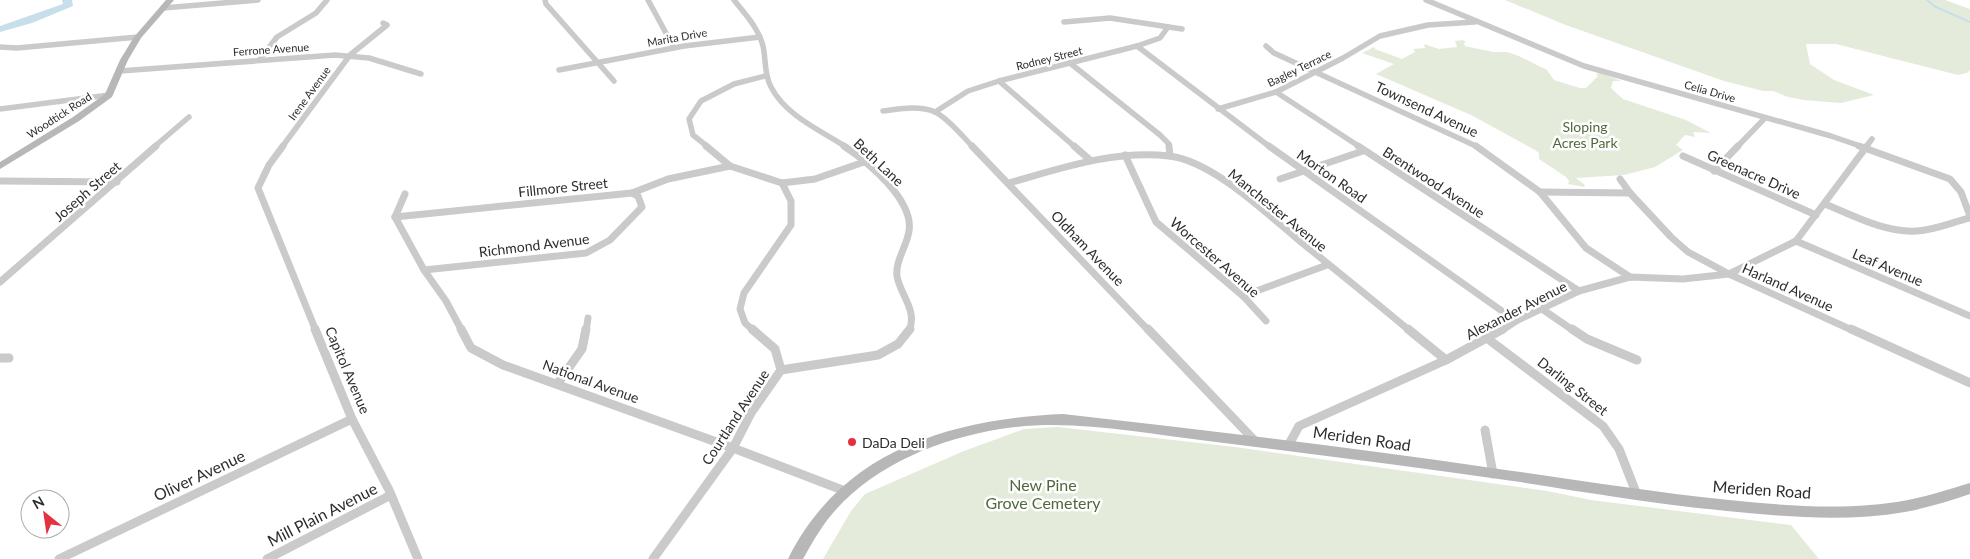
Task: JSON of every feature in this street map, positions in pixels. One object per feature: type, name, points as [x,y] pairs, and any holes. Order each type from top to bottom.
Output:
[{"type":"main road","name":"Woodtick Road","points":[[0,166],[76,119],[108,95],[138,37],[170,0]]},
{"type":"main road","name":"Meriden Road","points":[[795,559],[830,506],[845,491],[883,464],[910,451],[967,431],[1029,420],[1063,419],[1256,442],[1637,495],[1788,511],[1859,512],[1910,507],[1954,495],[1970,488]]},
{"type":"street","points":[[163,8],[256,0]]},
{"type":"street","points":[[260,59],[275,38],[288,29],[309,20],[320,11],[327,0]]},
{"type":"street","points":[[545,0],[546,4],[614,81]]},
{"type":"street","points":[[648,0],[673,46]]},
{"type":"street","name":"Beth Lane","points":[[734,0],[760,37],[766,70],[765,76],[773,92],[785,107],[809,126],[848,148],[864,162],[902,202],[910,217],[909,238],[897,274],[902,294],[912,313],[911,327],[903,340],[896,346],[878,355],[781,370]]},
{"type":"street","name":"Celia Drive","points":[[1426,0],[1584,66],[1865,148],[1954,181],[1960,187],[1970,217],[1923,230],[1901,230],[1825,204]]},
{"type":"street","points":[[1064,22],[1102,16],[1128,18],[1182,29]]},
{"type":"street","name":"Irene Avenue","points":[[258,188],[269,166],[350,56],[387,24],[383,22]]},
{"type":"street","name":"Bagley Terrace","points":[[1218,109],[1276,92],[1343,58],[1380,36],[1428,25],[1478,22]]},
{"type":"street","name":"Rodney Street","points":[[935,112],[968,91],[999,81],[1137,46],[1160,38],[1168,26]]},
{"type":"street","points":[[0,46],[17,48],[138,37]]},
{"type":"street","name":"Marita Drive","points":[[598,63],[673,46],[715,40],[760,37]]},
{"type":"street","name":"Morton Road","points":[[1137,46],[1303,172],[1516,321]]},
{"type":"street","name":"Townsend Avenue","points":[[1266,46],[1274,53],[1472,143],[1540,192],[1586,248],[1630,277]]},
{"type":"street","name":"Ferrone Avenue","points":[[120,71],[260,59],[350,56],[369,58],[421,74]]},
{"type":"street","points":[[559,70],[598,63]]},
{"type":"street","points":[[1070,63],[1160,135],[1169,144],[1170,156]]},
{"type":"street","points":[[765,76],[734,84],[701,101],[689,119],[693,135],[730,166],[782,184],[814,179],[864,162]]},
{"type":"street","points":[[999,81],[1090,160]]},
{"type":"street","name":"Brentwood Avenue","points":[[1276,92],[1363,151],[1579,291]]},
{"type":"street","points":[[0,109],[108,95]]},
{"type":"street","name":"Oldham Avenue","points":[[883,111],[911,108],[935,112],[955,128],[1256,442]]},
{"type":"street","name":"Joseph Street","points":[[0,282],[117,182],[188,117]]},
{"type":"street","points":[[1714,171],[1765,118]]},
{"type":"street","name":"Alexander Avenue","points":[[1288,446],[1299,426],[1446,360],[1488,339],[1516,321],[1579,291],[1630,277],[1683,279],[1729,274],[1796,241],[1872,138]]},
{"type":"street","points":[[1280,179],[1363,151]]},
{"type":"street","name":"Manchester Avenue","points":[[1009,183],[1090,160],[1125,155],[1170,156],[1192,162],[1228,183],[1446,360]]},
{"type":"street","name":"Worcester Avenue","points":[[1125,155],[1156,222],[1243,296],[1266,322]]},
{"type":"street","name":"Greenacre Drive","points":[[1683,156],[1816,215]]},
{"type":"street","name":"Fillmore Street","points":[[394,217],[632,193],[651,183],[673,176],[730,166]]},
{"type":"street","name":"Harland Avenue","points":[[1620,180],[1630,194],[1688,252],[1729,274],[1970,384]]},
{"type":"street","points":[[0,181],[117,182]]},
{"type":"street","name":"Courtland Avenue","points":[[653,559],[733,448],[751,413],[781,370],[775,349],[745,323],[740,309],[744,293],[791,225],[791,200],[782,184]]},
{"type":"street","name":"Capitol Avenue","points":[[258,188],[352,419],[390,495],[418,559]]},
{"type":"street","points":[[1540,192],[1630,194]]},
{"type":"street","name":"Richmond Avenue","points":[[424,270],[586,253],[597,250],[619,233],[642,207],[638,196],[632,193]]},
{"type":"street","points":[[394,217],[405,194]]},
{"type":"street","name":"National Avenue","points":[[394,217],[424,270],[446,301],[471,348],[503,365],[558,383],[845,491]]},
{"type":"street","name":"Leaf Avenue","points":[[1796,241],[1970,316]]},
{"type":"street","points":[[1243,296],[1327,265]]},
{"type":"street","points":[[1542,309],[1587,339],[1637,360]]},
{"type":"street","points":[[558,383],[582,349],[588,318]]},
{"type":"street","name":"Darling Street","points":[[1488,339],[1603,426],[1619,448],[1637,495]]},
{"type":"street","points":[[0,358],[9,358]]},
{"type":"street","name":"Oliver Avenue","points":[[59,559],[352,419]]},
{"type":"street","points":[[1485,430],[1486,446],[1493,474]]},
{"type":"street","name":"Mill Plain Avenue","points":[[267,559],[390,495]]},
{"type":"green space","points":[[1505,0],[1945,0],[1970,9],[1970,70],[1967,73],[1958,75],[1836,44],[1806,44],[1810,64],[1834,80],[1874,95],[1841,103],[1804,100],[1788,97],[1773,91],[1763,91],[1724,81],[1563,24]]},
{"type":"green space","name":"Sloping Acres Park","points":[[1463,40],[1466,42],[1464,43],[1465,46],[1493,52],[1507,52],[1519,56],[1547,70],[1554,80],[1580,88],[1586,88],[1598,76],[1596,74],[1601,73],[1621,81],[1613,81],[1611,88],[1623,99],[1686,120],[1711,133],[1693,132],[1695,137],[1685,135],[1676,145],[1683,150],[1655,167],[1624,175],[1576,178],[1585,185],[1584,187],[1568,184],[1569,181],[1566,177],[1539,159],[1539,153],[1535,150],[1471,115],[1376,74],[1394,64],[1362,53],[1374,47],[1402,59],[1415,52],[1413,49],[1425,48],[1424,44],[1439,49],[1457,47],[1455,41]]},
{"type":"green space","name":"New Pine Grove Cemetery","points":[[1058,427],[1235,447],[1547,491],[1591,500],[1791,525],[1819,559],[823,559],[851,511],[865,494],[964,451],[1024,429]]},
{"type":"waterway","points":[[0,29],[68,6],[67,0]]},
{"type":"waterway","points":[[1927,0],[1934,6],[1970,22]]},
{"type":"place","name":"DaDa Deli","points":[[852,442]]}]
